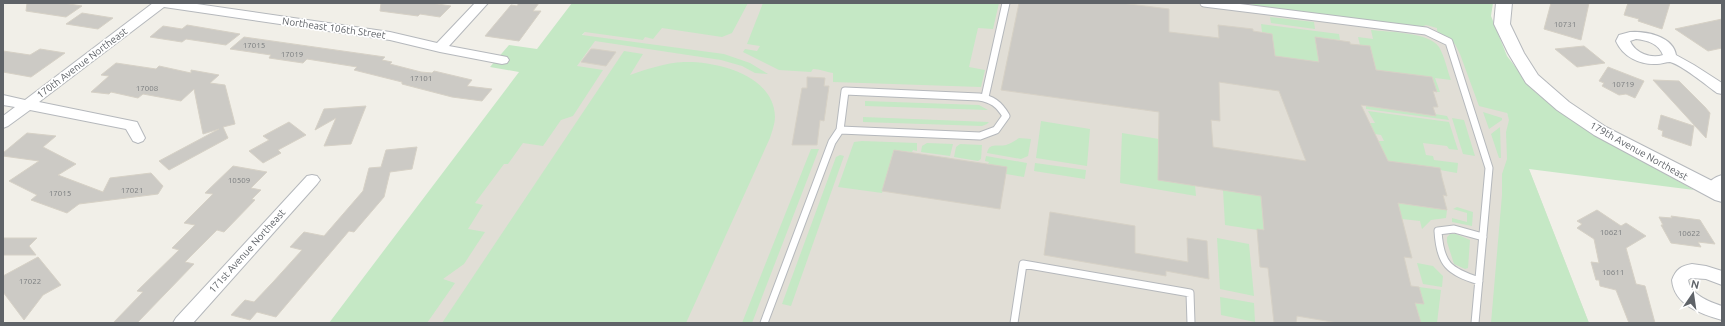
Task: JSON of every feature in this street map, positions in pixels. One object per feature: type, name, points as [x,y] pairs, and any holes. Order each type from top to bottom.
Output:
[{"type":"street","name":"170th Avenue Northeast","points":[[3,123],[161,3]]},
{"type":"street","name":"Northeast 106th Street","points":[[165,3],[390,36],[440,48],[502,60]]},
{"type":"street","points":[[440,48],[482,3]]},
{"type":"street","name":"179th Avenue Northeast","points":[[1504,3],[1502,24],[1516,53],[1532,79],[1563,106],[1600,131],[1718,188]]},
{"type":"street","points":[[1669,57],[1704,77],[1722,90]]},
{"type":"street","points":[[3,100],[132,125],[138,138]]},
{"type":"street","name":"171st Avenue Northeast","points":[[182,323],[312,180]]},
{"type":"street","points":[[1716,316],[1689,296],[1681,286],[1680,280],[1682,275],[1695,270],[1704,271],[1722,278]]},
{"type":"lane","points":[[986,98],[1006,3]]},
{"type":"lane","points":[[1204,3],[1426,31],[1449,42],[1489,168],[1475,323]]},
{"type":"lane","points":[[764,323],[832,142],[840,130],[845,91],[972,96],[986,98],[999,104],[1006,116],[1002,125],[994,132],[980,136],[840,130]]},
{"type":"lane","points":[[1479,281],[1453,272],[1448,268],[1444,262],[1438,231],[1445,227],[1458,229],[1483,237]]},
{"type":"lane","points":[[1014,323],[1023,264],[1190,293],[1191,323]]},
{"type":"shaded area","points":[[606,3],[1464,3],[1589,323],[373,323]]},
{"type":"green space","points":[[572,3],[748,3],[732,33],[722,37],[662,28],[653,39],[645,37],[643,40],[585,32],[582,35],[724,54],[750,63],[768,74],[755,73],[742,66],[721,60],[595,41],[577,66],[603,70],[573,116],[561,120],[543,146],[523,143],[508,164],[504,164],[475,203],[483,205],[468,229],[485,232],[464,264],[443,279],[455,283],[427,323],[329,323],[519,72],[490,67],[509,45],[537,49]]},
{"type":"green space","points":[[763,3],[999,3],[993,29],[978,28],[969,67],[985,70],[981,87],[833,82],[833,73],[821,70],[813,69],[811,72],[779,70],[743,52],[745,49],[757,51],[760,46],[747,44]]},
{"type":"green space","points":[[1245,3],[1493,3],[1491,16],[1507,56],[1535,92],[1584,128],[1694,190],[1529,169],[1589,323],[1491,323],[1502,195],[1502,174],[1507,159],[1506,132],[1509,120],[1507,113],[1479,106],[1455,44],[1437,31],[1437,28],[1426,25],[1421,27],[1267,8]]},
{"type":"green space","points":[[1270,17],[1314,22],[1315,29],[1271,23]]},
{"type":"green space","points":[[1261,24],[1339,34],[1340,40],[1315,37],[1319,62],[1275,56],[1272,34],[1262,32]]},
{"type":"green space","points":[[1371,30],[1408,34],[1427,38],[1434,42],[1441,51],[1451,80],[1435,78],[1440,92],[1437,92],[1432,77],[1376,70],[1370,46],[1360,45],[1358,37],[1373,39]]},
{"type":"green space","points":[[624,51],[643,54],[630,75],[656,67],[684,62],[712,64],[742,73],[765,91],[772,103],[775,120],[770,138],[686,323],[442,323]]},
{"type":"green space","points":[[865,101],[979,105],[988,110],[865,106]]},
{"type":"green space","points":[[1366,106],[1435,116],[1435,114],[1447,116],[1449,120],[1366,109]]},
{"type":"green space","points":[[1368,111],[1449,122],[1458,150],[1449,149],[1447,146],[1423,143],[1426,155],[1433,156],[1434,160],[1458,163],[1457,173],[1440,170],[1439,168],[1365,158],[1382,149],[1378,141],[1384,141],[1381,135],[1375,134],[1370,123],[1375,123]]},
{"type":"green space","points":[[1483,112],[1502,118],[1502,120],[1489,129]]},
{"type":"green space","points":[[863,117],[989,122],[982,126],[863,122]]},
{"type":"green space","points":[[1452,118],[1464,120],[1475,156],[1463,154]]},
{"type":"green space","points":[[1041,121],[1090,129],[1087,166],[1036,158]]},
{"type":"green space","points":[[1500,127],[1501,158],[1499,158],[1491,134]]},
{"type":"green space","points":[[1122,133],[1159,139],[1158,180],[1195,185],[1196,196],[1120,183]]},
{"type":"green space","points":[[1019,138],[1031,139],[1028,156],[1021,159],[987,153],[992,146],[1006,145]]},
{"type":"green space","points":[[854,142],[917,143],[917,151],[913,150],[912,152],[894,150],[890,165],[939,173],[943,157],[950,158],[942,173],[887,175],[882,193],[838,187]]},
{"type":"green space","points":[[927,143],[953,144],[950,156],[921,152],[922,146]]},
{"type":"green space","points":[[960,144],[982,145],[981,159],[978,161],[954,157],[956,147]]},
{"type":"green space","points":[[811,149],[819,149],[752,323],[742,323]]},
{"type":"green space","points":[[840,155],[844,156],[791,306],[782,304],[836,157]]},
{"type":"green space","points":[[986,156],[1027,163],[1024,177],[1006,174],[1007,167],[988,164],[989,162],[985,161]]},
{"type":"green space","points":[[1035,163],[1086,170],[1085,179],[1034,171]]},
{"type":"green space","points":[[1223,190],[1261,196],[1264,231],[1225,225]]},
{"type":"green space","points":[[1398,203],[1447,210],[1446,218],[1431,220],[1422,229],[1420,221],[1402,219]]},
{"type":"green space","points":[[1457,207],[1473,212],[1472,226],[1452,222],[1452,218],[1467,222],[1467,213],[1453,209]]},
{"type":"green space","points":[[1450,234],[1456,234],[1470,240],[1468,268],[1465,269],[1454,264],[1447,242],[1447,237]]},
{"type":"green space","points":[[1217,238],[1249,244],[1254,296],[1220,289]]},
{"type":"green space","points":[[1417,263],[1433,266],[1443,276],[1442,287],[1423,284]]},
{"type":"green space","points":[[1419,287],[1441,290],[1437,323],[1420,322],[1415,303],[1424,304]]},
{"type":"green space","points":[[1220,297],[1254,303],[1255,322],[1221,315]]},
{"type":"building","points":[[27,3],[63,3],[82,6],[66,17],[26,11]]},
{"type":"building","points":[[381,3],[431,3],[451,6],[440,17],[380,11]]},
{"type":"building","points":[[519,3],[539,3],[533,11],[541,11],[519,41],[485,36],[511,5],[517,6]]},
{"type":"building","points":[[1019,3],[1121,3],[1169,9],[1169,32],[1219,38],[1218,25],[1253,29],[1253,31],[1272,34],[1275,56],[1319,62],[1315,37],[1350,42],[1350,44],[1370,46],[1376,70],[1432,77],[1437,92],[1433,91],[1438,107],[1433,107],[1436,116],[1361,105],[1388,161],[1440,168],[1447,196],[1443,195],[1447,210],[1398,203],[1412,258],[1404,257],[1411,286],[1419,287],[1424,304],[1415,303],[1421,323],[1338,323],[1297,316],[1296,323],[1274,323],[1268,268],[1260,267],[1257,229],[1264,230],[1261,196],[1158,180],[1159,112],[1001,90]],"holes":[[[1219,82],[1279,91],[1306,161],[1213,147],[1211,120],[1220,121]]]},
{"type":"building","points":[[1551,3],[1589,3],[1581,40],[1544,29]]},
{"type":"building","points":[[1628,3],[1670,3],[1662,29],[1638,21],[1639,19],[1624,15]]},
{"type":"building","points":[[82,13],[113,18],[98,29],[66,24]]},
{"type":"building","points":[[1722,19],[1722,48],[1708,51],[1675,29]]},
{"type":"building","points":[[187,25],[240,34],[226,45],[186,39],[182,42],[150,37],[163,26],[182,29]]},
{"type":"building","points":[[244,37],[385,57],[382,60],[392,62],[390,64],[421,72],[432,73],[434,71],[472,80],[467,86],[492,89],[482,101],[452,97],[354,70],[357,67],[307,59],[303,63],[269,58],[271,55],[230,49]]},
{"type":"building","points":[[1584,46],[1605,63],[1577,67],[1555,49]]},
{"type":"building","points":[[40,49],[65,53],[31,77],[3,72],[3,51],[30,55]]},
{"type":"building","points":[[591,49],[616,52],[606,66],[581,62]]},
{"type":"building","points":[[116,63],[156,69],[159,66],[191,73],[191,70],[219,75],[210,83],[225,85],[235,124],[223,127],[228,138],[169,170],[159,161],[219,129],[203,134],[194,89],[181,101],[143,94],[138,98],[111,92],[109,94],[91,92],[109,76],[101,75]]},
{"type":"building","points":[[1608,67],[1644,81],[1635,98],[1626,94],[1619,95],[1602,86],[1604,83],[1599,81]]},
{"type":"building","points":[[807,77],[825,78],[824,86],[829,86],[824,121],[820,120],[817,145],[792,145],[802,88],[807,88]]},
{"type":"building","points":[[1653,80],[1679,81],[1705,107],[1710,113],[1706,138]]},
{"type":"building","points":[[366,106],[351,144],[324,146],[336,118],[315,130],[324,109]]},
{"type":"building","points":[[1661,115],[1694,126],[1691,146],[1662,136],[1663,131],[1658,129]]},
{"type":"building","points":[[289,122],[306,135],[278,150],[281,153],[263,163],[249,151],[269,140],[263,136]]},
{"type":"building","points":[[27,133],[56,136],[43,147],[76,164],[58,175],[103,192],[110,178],[151,173],[163,186],[158,194],[79,204],[67,213],[31,200],[37,195],[9,181],[39,161],[3,156],[3,153]]},
{"type":"building","points":[[417,147],[412,169],[390,172],[384,197],[354,232],[349,231],[276,317],[257,312],[250,320],[231,315],[245,300],[254,302],[302,250],[290,247],[304,232],[324,236],[363,191],[369,168],[381,167],[386,150]]},
{"type":"building","points":[[894,150],[1007,167],[1000,209],[882,191]]},
{"type":"building","points":[[233,166],[267,172],[251,188],[261,190],[252,199],[255,200],[224,232],[217,230],[185,262],[194,264],[137,323],[113,323],[143,292],[137,291],[179,250],[172,248],[195,225],[184,223],[213,194],[205,193]]},
{"type":"building","points":[[1597,210],[1621,226],[1626,223],[1646,236],[1626,248],[1636,284],[1645,286],[1655,323],[1629,323],[1616,290],[1600,286],[1599,280],[1596,280],[1591,262],[1599,263],[1594,239],[1577,228],[1582,224],[1577,221]]},
{"type":"building","points":[[1050,212],[1135,226],[1135,253],[1188,262],[1187,238],[1207,241],[1209,279],[1166,271],[1166,276],[1044,255]]},
{"type":"building","points":[[1671,216],[1700,220],[1715,244],[1698,242],[1701,247],[1671,243],[1661,225],[1663,225],[1659,217],[1672,218]]},
{"type":"building","points":[[3,238],[37,238],[29,246],[36,255],[3,255]]},
{"type":"building","points":[[38,257],[61,285],[43,295],[24,320],[3,292],[3,276]]}]
